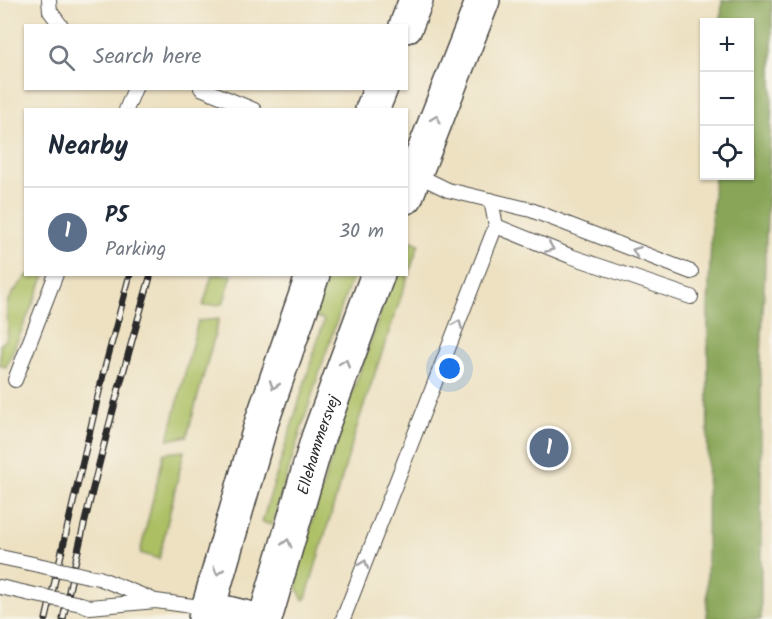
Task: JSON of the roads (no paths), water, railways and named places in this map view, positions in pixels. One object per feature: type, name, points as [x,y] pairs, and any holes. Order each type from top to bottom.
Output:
[{"type":"street","points":[[407,24],[416,0]]},
{"type":"street","points":[[409,180],[483,0]]},
{"type":"street","points":[[373,108],[380,90]]},
{"type":"street","points":[[252,619],[206,614],[262,421],[312,276]]},
{"type":"street","name":"Ellehammersvej","points":[[265,619],[318,438],[377,276]]},
{"type":"lane","points":[[49,0],[50,11],[60,24]]},
{"type":"lane","points":[[127,108],[134,90]]},
{"type":"lane","points":[[206,90],[249,108]]},
{"type":"lane","points":[[409,180],[531,210],[691,272]]},
{"type":"lane","points":[[343,619],[496,226],[491,200]]},
{"type":"lane","points":[[496,226],[581,260],[691,297]]},
{"type":"lane","points":[[15,380],[56,276]]},
{"type":"lane","points":[[0,557],[99,578],[156,601],[206,614]]},
{"type":"lane","points":[[0,587],[90,606],[156,601]]},
{"type":"railway","points":[[46,619],[103,375],[129,276]]},
{"type":"railway","points":[[63,619],[82,532],[150,276]]},
{"type":"place","name":"P5","points":[[549,448]]}]
